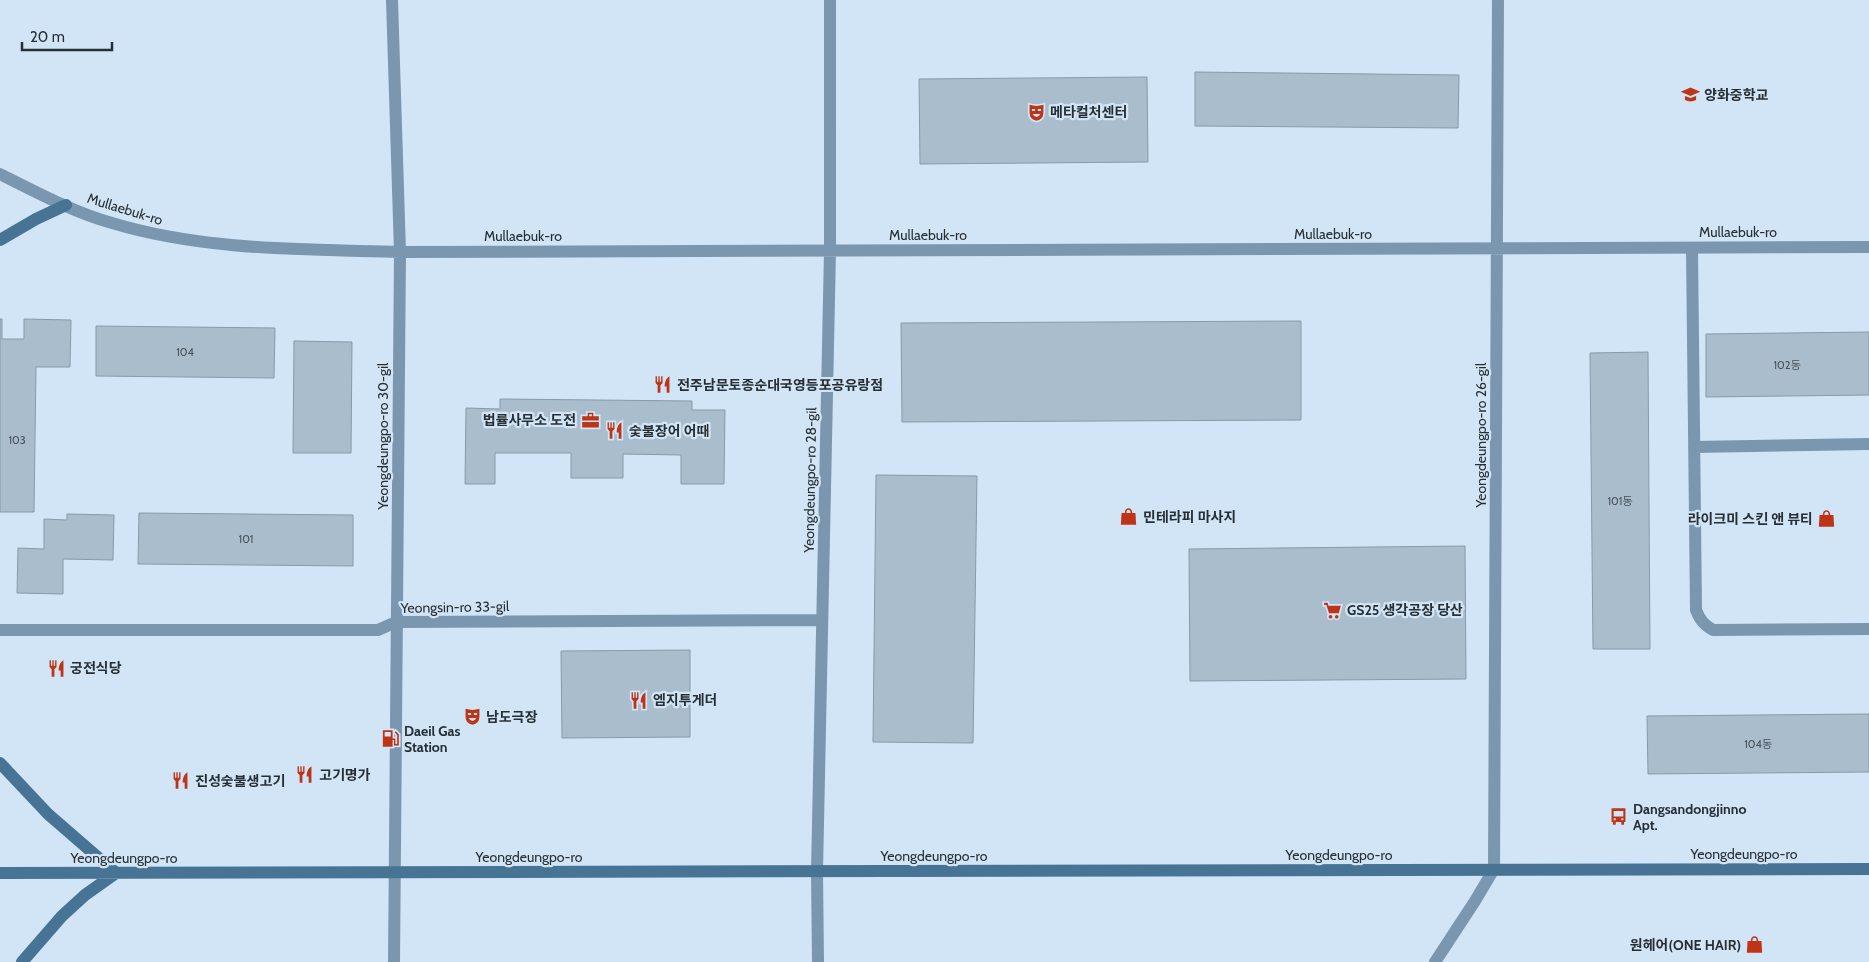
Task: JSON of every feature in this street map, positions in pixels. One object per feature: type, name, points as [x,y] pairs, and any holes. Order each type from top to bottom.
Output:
[{"type":"main road","points":[[0,240],[36,219],[66,206]]},
{"type":"main road","points":[[0,763],[48,814],[116,873],[62,916],[22,962]]},
{"type":"main road","name":"Yeongdeungpo-ro","points":[[0,873],[1869,868]]},
{"type":"street","name":"Yeongdeungpo-ro 30-gil","points":[[392,0],[400,252],[394,962]]},
{"type":"street","name":"Yeongdeungpo-ro 28-gil","points":[[818,962],[817,871],[830,250],[830,0]]},
{"type":"street","name":"Yeongdeungpo-ro 26-gil","points":[[1494,869],[1498,0]]},
{"type":"street","name":"Mullaebuk-ro","points":[[0,174],[66,206],[111,223],[174,238],[260,248],[400,252],[1869,247]]},
{"type":"street","points":[[1692,248],[1696,610],[1705,626],[1713,630],[1869,629]]},
{"type":"street","points":[[1694,447],[1869,444]]},
{"type":"street","name":"Yeongsin-ro 33-gil","points":[[0,630],[378,630],[396,622],[822,620]]},
{"type":"street","points":[[1435,962],[1494,869]]},
{"type":"building","points":[[1195,72],[1459,75],[1458,128],[1195,126]]},
{"type":"building","points":[[1147,77],[1148,162],[920,164],[919,79]]},
{"type":"building","points":[[0,319],[2,319],[2,339],[24,339],[24,319],[71,320],[70,367],[36,367],[34,512],[0,512]]},
{"type":"building","points":[[1301,321],[1301,420],[902,422],[901,323]]},
{"type":"building","points":[[96,326],[275,328],[274,378],[96,376]]},
{"type":"building","points":[[1869,332],[1869,395],[1706,397],[1706,334]]},
{"type":"building","points":[[294,341],[352,342],[351,453],[293,453]]},
{"type":"building","points":[[1648,352],[1650,649],[1593,649],[1590,353]]},
{"type":"building","points":[[500,399],[692,401],[692,410],[725,410],[724,484],[681,484],[681,455],[623,454],[623,478],[571,478],[571,453],[495,453],[495,484],[465,484],[466,408],[500,409]]},
{"type":"building","points":[[876,475],[977,476],[973,743],[873,742]]},
{"type":"building","points":[[139,513],[353,515],[353,566],[138,564]]},
{"type":"building","points":[[67,514],[114,515],[113,560],[63,559],[63,594],[17,593],[18,548],[44,549],[44,519],[67,520]]},
{"type":"building","points":[[1465,546],[1466,679],[1190,681],[1189,549]]},
{"type":"building","points":[[690,650],[690,737],[562,738],[561,651]]},
{"type":"building","points":[[1869,714],[1869,772],[1648,774],[1647,716]]},
{"type":"place","name":"양화중학교","points":[[1690,95]]},
{"type":"place","name":"메타컬처센터","points":[[1036,112]]},
{"type":"place","name":"전주남문토종순대국영등포공유랑점","points":[[663,385]]},
{"type":"place","name":"법률사무소 도전","points":[[590,420]]},
{"type":"place","name":"숯불장어 어때","points":[[615,431]]},
{"type":"place","name":"민테라피 마사지","points":[[1129,517]]},
{"type":"place","name":"라이크미 스킨 앤 뷰티","points":[[1827,519]]},
{"type":"place","name":"GS25 생각공장 당산","points":[[1333,610]]},
{"type":"place","name":"궁전식당","points":[[56,668]]},
{"type":"place","name":"엠지투게더","points":[[639,700]]},
{"type":"place","name":"남도극장","points":[[472,717]]},
{"type":"place","name":"Daeil Gas Station","points":[[390,739]]},
{"type":"place","name":"고기명가","points":[[305,775]]},
{"type":"place","name":"진성숯불생고기","points":[[181,781]]},
{"type":"place","name":"Dangsandongjinno Apt.","points":[[1619,817]]},
{"type":"place","name":"원헤어(ONE HAIR)","points":[[1755,945]]}]
